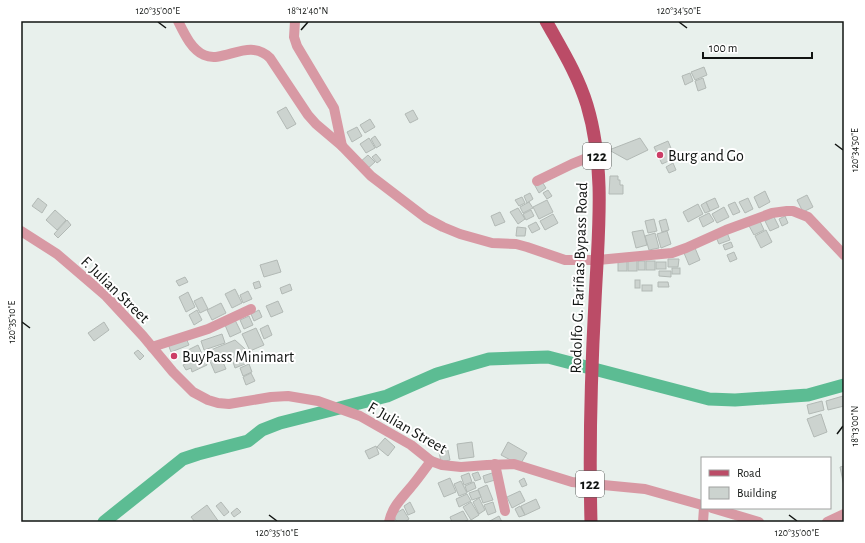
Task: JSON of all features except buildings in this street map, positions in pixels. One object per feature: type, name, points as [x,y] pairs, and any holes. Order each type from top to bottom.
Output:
[{"type":"main road","name":"Rodolfo G. Fariñas Bypass Road","points":[[546,21],[572,66],[587,105],[598,165],[598,260],[595,301],[591,446],[591,522]]},
{"type":"street","points":[[178,21],[188,40],[204,55],[214,56],[250,50],[259,50],[265,53],[282,74],[308,115],[316,124],[342,146],[371,176],[426,218],[460,234],[492,243],[527,246],[565,260],[598,260],[672,253],[765,215],[793,211],[808,217],[844,255]]},
{"type":"street","points":[[295,21],[294,37],[297,46],[334,108],[342,146]]},
{"type":"street","points":[[537,181],[596,154]]},
{"type":"street","name":"F. Julian Street","points":[[21,231],[57,254],[106,296],[173,372],[193,392],[208,400],[229,404],[271,397],[288,396],[318,400],[360,416],[411,445],[431,461],[450,467],[514,464],[572,482],[645,489],[701,505]]},
{"type":"street","points":[[152,347],[208,329],[251,309]]},
{"type":"street","points":[[389,522],[397,503],[431,461]]},
{"type":"street","points":[[495,464],[505,511]]},
{"type":"street","points":[[703,522],[704,509]]},
{"type":"street","points":[[714,509],[739,519],[759,522]]},
{"type":"street","points":[[827,522],[844,514]]},
{"type":"waterway","points":[[104,522],[183,459],[248,441],[262,430],[280,423],[387,396],[437,374],[489,359],[548,357],[709,399],[735,400],[808,395],[844,385]]},
{"type":"place","name":"Burg and Go","points":[[660,155]]},
{"type":"place","name":"BuyPass Minimart","points":[[174,356]]}]
